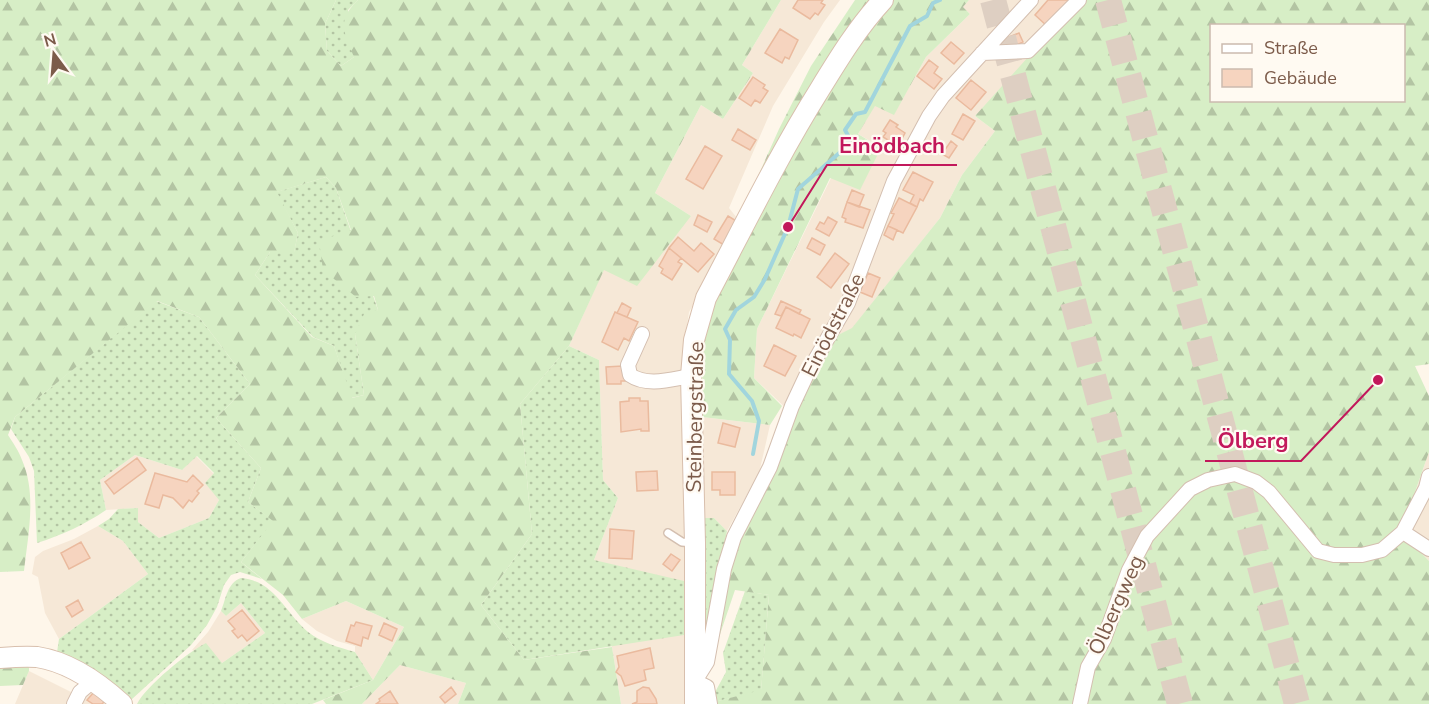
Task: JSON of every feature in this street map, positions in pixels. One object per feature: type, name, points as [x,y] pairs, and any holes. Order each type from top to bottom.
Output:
[{"type":"main road","name":"Steinbergstraße","points":[[695,704],[695,543],[691,376],[694,340],[706,298],[806,112],[864,20],[883,0]]},
{"type":"main road","points":[[0,657],[38,657],[63,665],[93,681],[122,704]]},
{"type":"street","name":"Einödstraße","points":[[695,681],[707,662],[724,568],[734,537],[770,467],[795,400],[848,303],[894,181],[913,144],[943,96],[1031,0]]},
{"type":"street","points":[[982,53],[1028,51],[1079,0]]},
{"type":"street","points":[[642,333],[628,365],[630,375],[636,379],[651,382],[691,376]]},
{"type":"street","name":"Ölbergweg","points":[[1080,704],[1088,667],[1104,639],[1129,570],[1147,536],[1190,489],[1208,480],[1234,474],[1256,482],[1269,492],[1318,551],[1334,555],[1362,555],[1382,550],[1403,532],[1426,488],[1429,477]]},
{"type":"street","points":[[1403,532],[1429,549]]},
{"type":"street","points":[[74,704],[80,692],[93,681]]},
{"type":"street","points":[[695,681],[707,687],[710,704]]},
{"type":"lane","points":[[668,533],[682,542],[695,543]]},
{"type":"shaded area","points":[[781,0],[840,0],[773,106],[729,208],[741,223],[689,312],[682,358],[685,421],[702,417],[770,425],[759,473],[727,531],[714,518],[704,518],[705,704],[621,704],[594,560],[618,498],[603,480],[599,360],[569,346],[604,269],[691,216],[655,193],[701,105],[723,119],[753,73],[742,65]]},
{"type":"shaded area","points":[[969,0],[1084,0],[975,116],[995,131],[962,175],[940,218],[852,329],[836,336],[793,415],[754,378],[757,329],[831,178],[881,147],[858,134],[875,105],[894,114],[926,57],[970,14],[963,7]]},
{"type":"shaded area","points":[[1429,452],[1429,561],[1401,532]]},
{"type":"shaded area","points":[[135,455],[182,470],[196,456],[214,474],[219,500],[209,518],[159,538],[138,522],[138,508],[106,510],[100,480]]},
{"type":"shaded area","points":[[98,526],[123,541],[148,574],[59,639],[45,613],[38,577],[32,574],[35,557],[43,551],[74,539]]},
{"type":"shaded area","points":[[346,601],[404,627],[373,680],[355,652],[355,646],[337,641],[317,631],[302,619]]},
{"type":"shaded area","points":[[241,603],[265,633],[222,663],[192,650],[208,632],[221,611],[226,616]]},
{"type":"shaded area","points":[[400,665],[466,683],[458,704],[362,704]]},
{"type":"shaded area","points":[[29,671],[81,697],[94,687],[112,704],[15,704]]},
{"type":"green space","points":[[0,0],[336,0],[325,24],[327,51],[341,66],[354,57],[345,34],[344,21],[351,7],[358,0],[781,0],[742,65],[753,73],[723,119],[701,105],[655,193],[691,216],[637,286],[604,270],[569,346],[520,404],[532,534],[481,605],[524,660],[612,647],[621,704],[458,704],[466,683],[400,665],[362,704],[326,704],[323,700],[373,680],[404,627],[346,601],[302,619],[283,595],[241,562],[273,521],[248,502],[261,468],[216,418],[250,384],[199,317],[157,301],[15,417],[8,435],[27,473],[30,501],[29,529],[24,571],[0,572]],"holes":[[[326,177],[336,188],[351,230],[319,241],[323,270],[356,297],[374,296],[378,310],[364,314],[355,334],[364,395],[352,398],[334,346],[312,337],[255,275],[270,252],[294,253],[298,233],[277,192]]]},
{"type":"green space","points":[[336,0],[358,0],[348,10],[354,57],[341,66],[327,51],[325,24]]},
{"type":"green space","points":[[855,0],[870,0],[830,55],[746,203],[779,129],[811,66]]},
{"type":"green space","points":[[892,0],[969,0],[963,7],[970,14],[926,57],[894,115],[875,106],[858,134],[881,148],[860,190],[830,178],[757,329],[754,378],[782,406],[770,425],[702,417],[701,363],[706,330],[716,300],[796,142],[843,63]]},
{"type":"green space","points":[[1084,0],[1429,0],[1429,364],[1415,366],[1429,396],[1429,452],[1401,532],[1429,561],[1429,704],[715,704],[714,702],[761,690],[769,595],[735,590],[713,655],[720,606],[737,539],[810,377],[836,336],[852,328],[940,218],[962,175],[995,131],[975,116]]},
{"type":"green space","points":[[326,177],[336,188],[378,310],[355,334],[364,395],[351,398],[334,346],[313,337],[255,275],[270,252],[294,252],[298,233],[276,192]]},
{"type":"green space","points":[[156,301],[199,317],[250,384],[216,418],[261,468],[248,502],[274,521],[241,562],[262,579],[240,572],[231,575],[224,585],[217,607],[207,625],[191,645],[131,700],[127,700],[56,659],[59,639],[148,574],[123,541],[98,526],[118,509],[138,508],[138,522],[159,538],[209,518],[219,500],[205,483],[214,473],[197,456],[182,470],[135,455],[100,480],[106,510],[73,529],[37,543],[34,471],[29,457],[11,429],[15,417]]},
{"type":"green space","points":[[569,346],[599,360],[603,480],[618,498],[594,560],[684,581],[684,635],[524,660],[481,605],[532,534],[520,404]]},
{"type":"green space","points":[[704,518],[714,518],[727,531],[704,643]]},
{"type":"green space","points":[[241,578],[253,580],[271,591],[313,636],[355,652],[373,680],[312,704],[137,704],[149,688],[168,670],[206,643],[222,663],[265,633],[241,603],[226,616],[221,611],[230,587]]},
{"type":"green space","points":[[745,591],[769,595],[761,691],[714,702],[714,694],[726,672],[723,653]]},
{"type":"green space","points":[[29,663],[29,671],[23,685],[0,686],[0,664]]},
{"type":"building","points":[[798,0],[823,0],[821,3],[825,5],[818,15],[815,13],[810,19],[793,8]]},
{"type":"building","points":[[1048,0],[1072,0],[1047,26],[1035,15]]},
{"type":"building","points":[[780,29],[798,40],[789,59],[785,57],[782,63],[765,53]]},
{"type":"building","points":[[1019,33],[1023,42],[1008,49],[1004,39]]},
{"type":"building","points":[[951,42],[964,53],[954,64],[941,53]]},
{"type":"building","points":[[929,60],[938,67],[934,73],[942,79],[934,89],[917,76]]},
{"type":"building","points":[[753,77],[765,85],[763,88],[768,91],[760,103],[755,100],[751,106],[739,98]]},
{"type":"building","points":[[971,80],[986,92],[971,110],[956,98]]},
{"type":"building","points":[[963,114],[975,121],[963,140],[952,134]]},
{"type":"building","points":[[890,120],[905,133],[898,146],[883,137],[886,133],[883,131]]},
{"type":"building","points":[[738,129],[756,140],[750,150],[732,140]]},
{"type":"building","points":[[951,141],[957,146],[949,158],[942,154]]},
{"type":"building","points":[[705,146],[722,156],[703,189],[686,179]]},
{"type":"building","points":[[913,172],[933,182],[923,201],[920,199],[917,207],[910,203],[914,195],[903,190]]},
{"type":"building","points":[[852,190],[864,195],[859,207],[847,202]]},
{"type":"building","points":[[899,198],[917,207],[903,233],[888,226],[894,214],[891,213]]},
{"type":"building","points":[[847,202],[870,210],[863,228],[845,222],[846,219],[842,217]]},
{"type":"building","points":[[698,215],[712,222],[707,232],[694,225]]},
{"type":"building","points":[[728,216],[738,222],[724,245],[714,239]]},
{"type":"building","points":[[828,217],[837,222],[829,236],[816,229],[820,222],[824,224]]},
{"type":"building","points":[[888,226],[897,230],[893,240],[884,235]]},
{"type":"building","points":[[678,237],[694,251],[701,243],[714,254],[698,272],[669,248]]},
{"type":"building","points":[[812,238],[825,245],[820,255],[807,248]]},
{"type":"building","points":[[669,248],[681,258],[678,262],[682,264],[672,280],[661,273],[663,269],[659,266]]},
{"type":"building","points":[[835,253],[849,264],[831,288],[817,277]]},
{"type":"building","points":[[868,273],[880,278],[872,297],[860,292]]},
{"type":"building","points":[[781,301],[801,310],[799,314],[786,307],[781,316],[775,314]]},
{"type":"building","points":[[622,303],[631,308],[627,317],[617,313]]},
{"type":"building","points":[[786,307],[810,319],[801,338],[776,328]]},
{"type":"building","points":[[615,312],[638,322],[629,341],[624,338],[618,350],[602,342]]},
{"type":"building","points":[[774,345],[796,356],[785,376],[764,366]]},
{"type":"building","points":[[622,366],[625,381],[621,381],[621,384],[607,384],[606,367]]},
{"type":"building","points":[[629,398],[648,401],[649,431],[641,431],[641,429],[621,432],[620,402],[629,401]]},
{"type":"building","points":[[723,423],[740,428],[735,447],[718,443]]},
{"type":"building","points":[[137,458],[146,470],[114,494],[105,482]]},
{"type":"building","points":[[657,471],[658,490],[637,491],[636,472]]},
{"type":"building","points":[[712,472],[735,472],[735,495],[720,495],[720,490],[712,490]]},
{"type":"building","points":[[155,473],[187,482],[193,475],[203,485],[192,502],[189,500],[183,508],[173,498],[163,495],[159,508],[145,504]]},
{"type":"building","points":[[610,529],[634,531],[632,559],[609,558]]},
{"type":"building","points":[[81,542],[90,558],[69,569],[61,553]]},
{"type":"building","points":[[671,554],[680,560],[672,571],[663,564]]},
{"type":"building","points":[[78,600],[83,610],[72,617],[66,607]]},
{"type":"building","points":[[242,610],[259,631],[247,641],[242,635],[238,638],[232,631],[235,629],[228,621]]},
{"type":"building","points":[[356,622],[372,626],[368,639],[363,637],[361,646],[346,641],[351,625],[354,626]]},
{"type":"building","points":[[384,623],[397,629],[392,641],[379,635]]},
{"type":"building","points":[[650,648],[654,668],[644,670],[646,680],[625,686],[621,676],[616,672],[619,667],[617,656]]},
{"type":"building","points":[[451,687],[456,694],[445,703],[440,697]]},
{"type":"building","points":[[643,687],[649,688],[657,704],[632,704],[637,702],[637,691]]},
{"type":"building","points":[[390,691],[398,704],[376,704],[380,701],[379,699]]},
{"type":"building","points":[[94,692],[105,701],[102,704],[93,704],[87,700]]},
{"type":"waterway","points":[[753,454],[759,421],[752,401],[729,374],[730,340],[725,329],[736,310],[754,297],[765,279],[788,227],[798,189],[845,148],[850,139],[845,130],[856,114],[865,112],[910,26],[927,16],[933,3],[940,0]]},
{"type":"tunnel","points":[[993,0],[1180,704]]},
{"type":"tunnel","points":[[1108,0],[1297,704]]},
{"type":"place","name":"Einödbach","points":[[788,227]]},
{"type":"place","name":"Ölberg","points":[[1378,380]]}]
